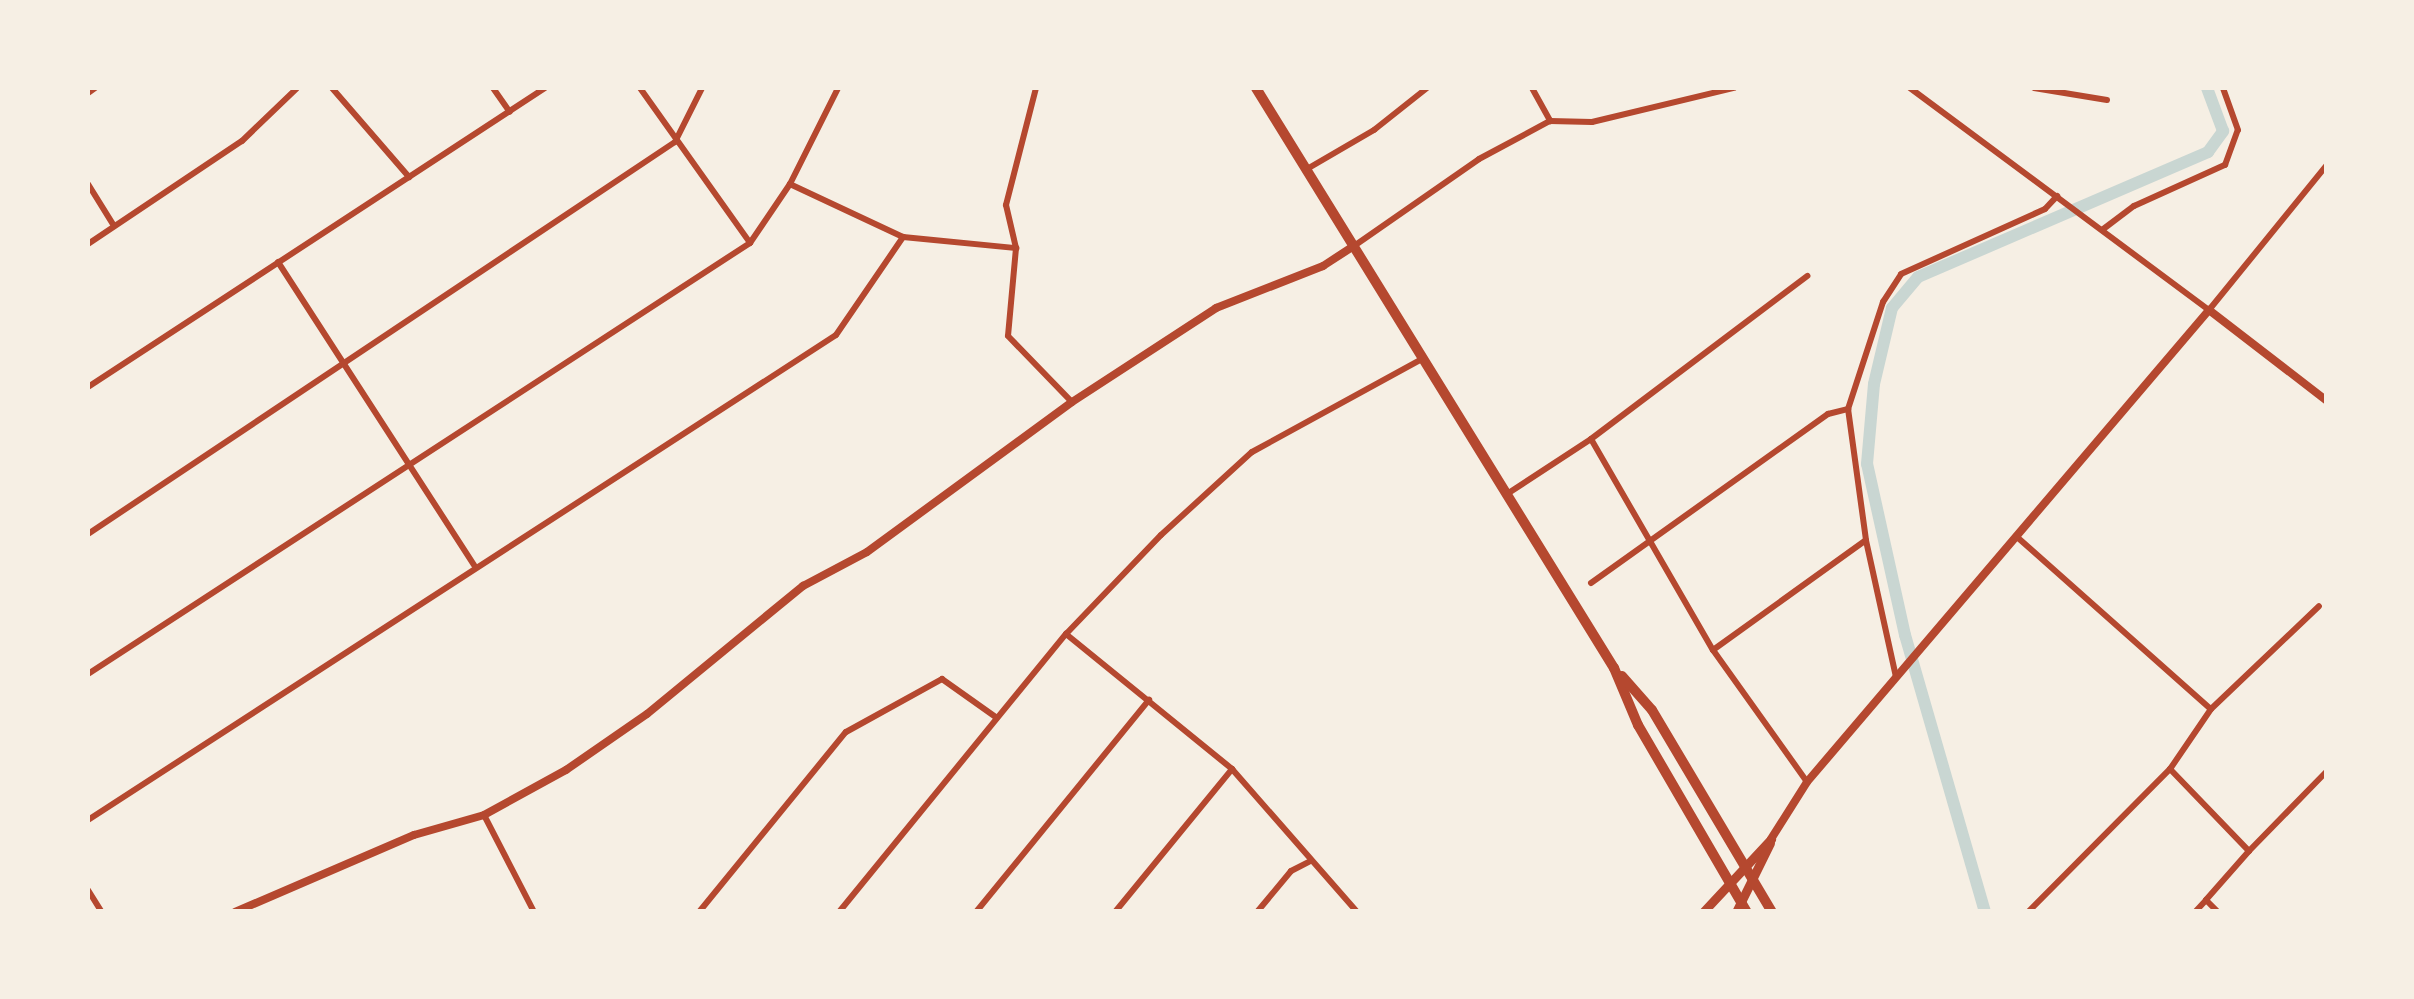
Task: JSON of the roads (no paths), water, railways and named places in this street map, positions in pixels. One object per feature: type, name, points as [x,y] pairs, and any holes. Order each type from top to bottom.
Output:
[{"type":"highway","points":[[1256,88],[1614,668],[1638,726],[1729,881],[1741,909]]},
{"type":"highway","points":[[1614,668],[1652,710],[1772,912]]},
{"type":"main road","points":[[1703,912],[1743,864],[1771,839]]},
{"type":"main road","points":[[1741,909],[1755,884],[1771,839]]},
{"type":"street","points":[[88,244],[242,141],[297,88]]},
{"type":"street","points":[[332,88],[409,177]]},
{"type":"street","points":[[492,88],[510,112]]},
{"type":"street","points":[[88,387],[545,88]]},
{"type":"street","points":[[640,88],[750,244]]},
{"type":"street","points":[[88,534],[347,367],[676,142],[702,88]]},
{"type":"street","points":[[88,674],[750,244],[790,184],[838,88]]},
{"type":"street","points":[[1036,88],[1006,205],[1016,248],[1008,336],[1072,402]]},
{"type":"street","points":[[1306,170],[1374,130],[1427,88]]},
{"type":"street","points":[[1532,88],[1550,121]]},
{"type":"street","points":[[235,912],[414,835],[484,814],[648,714],[802,586],[867,552],[1072,402],[1216,308],[1323,266],[1479,159],[1550,121],[1592,122],[1734,88]]},
{"type":"street","points":[[1914,88],[2326,400]]},
{"type":"street","points":[[2034,88],[2107,100]]},
{"type":"street","points":[[2102,230],[2134,206],[2224,165],[2238,130],[2223,88]]},
{"type":"street","points":[[1771,839],[1807,782],[2209,310],[2326,166]]},
{"type":"street","points":[[88,184],[114,226]]},
{"type":"street","points":[[790,184],[903,237],[1016,248]]},
{"type":"street","points":[[1899,675],[1866,540],[1848,409],[1884,302],[1901,274],[2045,209],[2056,196]]},
{"type":"street","points":[[88,820],[474,565],[798,365],[836,335],[903,237]]},
{"type":"street","points":[[278,262],[474,565]]},
{"type":"street","points":[[1507,494],[1591,438],[1807,276]]},
{"type":"street","points":[[838,912],[1066,634],[1252,452],[1422,359]]},
{"type":"street","points":[[1592,583],[1652,544],[1828,414],[1848,409]]},
{"type":"street","points":[[1591,438],[1713,650],[1807,782]]},
{"type":"street","points":[[2017,537],[2212,709]]},
{"type":"street","points":[[1713,650],[1866,540]]},
{"type":"street","points":[[2028,912],[2170,769],[2212,709],[2318,606]]},
{"type":"street","points":[[1066,634],[1232,769],[1309,862],[1357,912]]},
{"type":"street","points":[[699,912],[846,732],[942,678],[998,718]]},
{"type":"street","points":[[976,912],[1148,700]]},
{"type":"street","points":[[1115,912],[1232,769]]},
{"type":"street","points":[[2170,769],[2248,851]]},
{"type":"street","points":[[2195,912],[2326,772]]},
{"type":"street","points":[[484,814],[534,912]]},
{"type":"street","points":[[1257,912],[1290,871],[1309,862]]},
{"type":"street","points":[[88,890],[102,912]]},
{"type":"street","points":[[2206,900],[2218,912]]},
{"type":"waterway","points":[[1985,912],[1905,635],[1867,464],[1874,384],[1892,308],[1918,277],[2208,152],[2223,131],[2207,88]]}]
